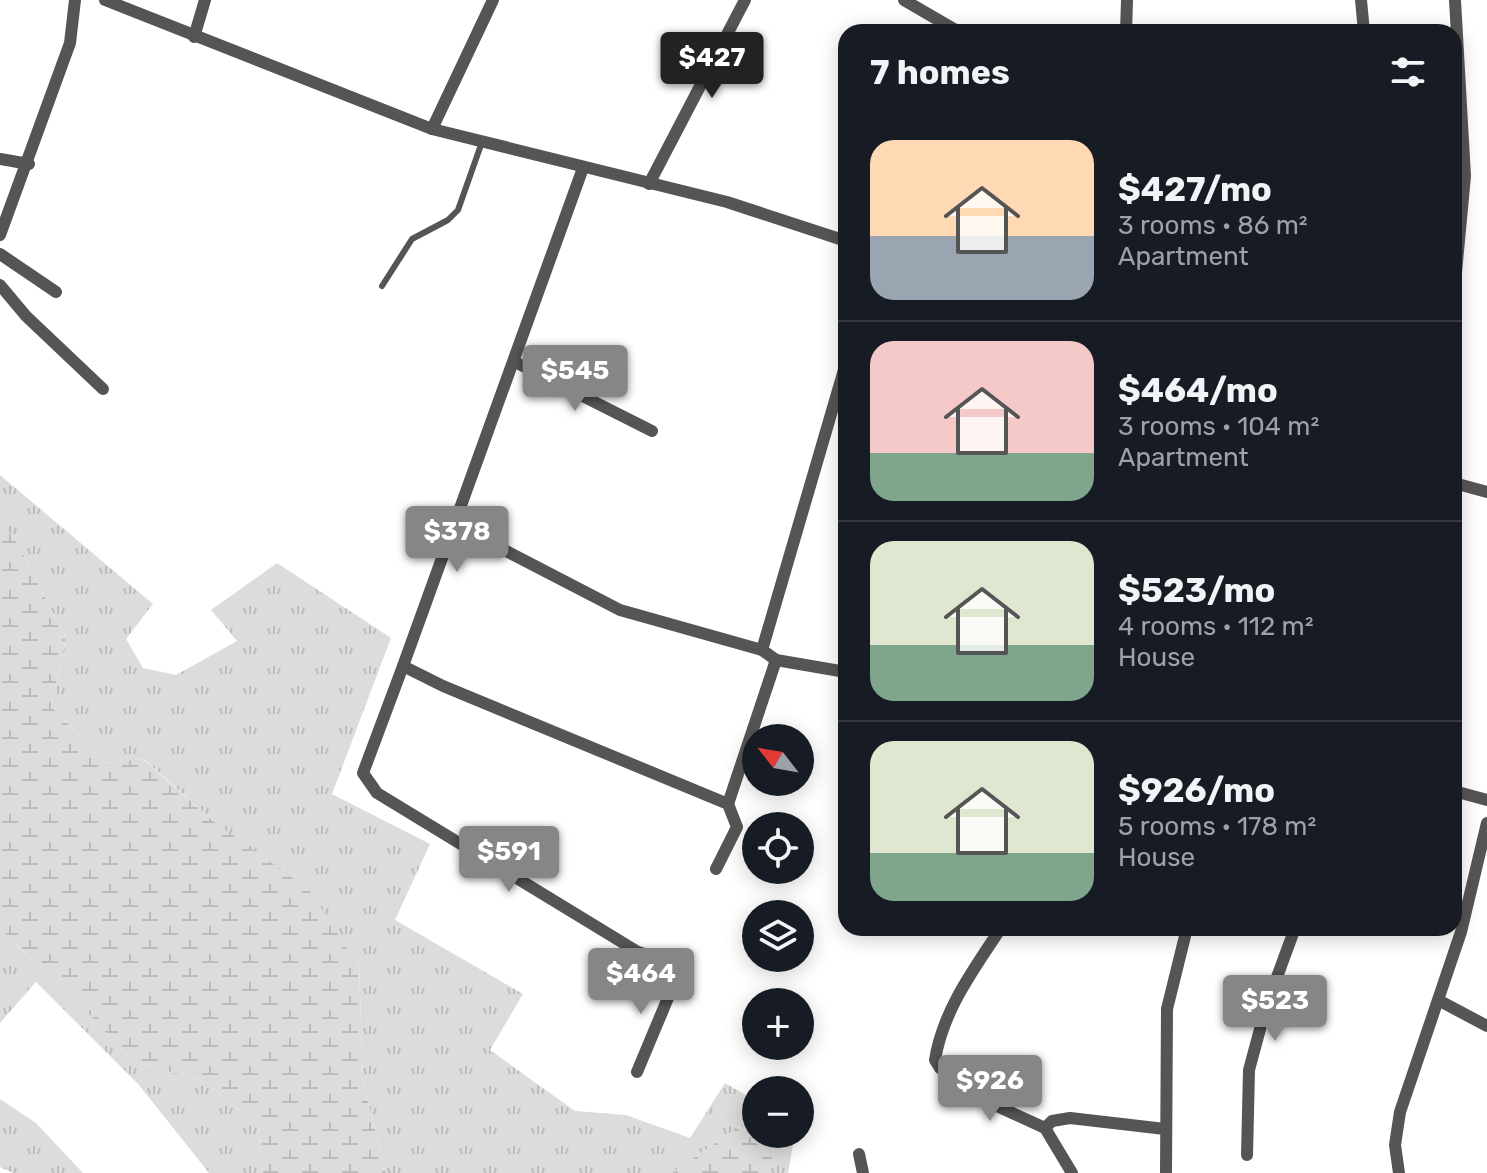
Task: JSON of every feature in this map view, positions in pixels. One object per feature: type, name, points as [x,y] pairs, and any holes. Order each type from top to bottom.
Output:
[{"type":"street","points":[[0,235],[29,164],[70,43],[75,0]]},
{"type":"street","points":[[105,0],[432,129],[727,202],[838,237]]},
{"type":"street","points":[[194,37],[205,0]]},
{"type":"street","points":[[432,129],[493,0]]},
{"type":"street","points":[[649,184],[745,0]]},
{"type":"street","points":[[904,0],[942,24]]},
{"type":"street","points":[[1126,24],[1127,0]]},
{"type":"street","points":[[1361,0],[1363,24]]},
{"type":"street","points":[[1455,0],[1456,24]]},
{"type":"street","points":[[1462,123],[1465,176],[1462,208]]},
{"type":"street","points":[[0,159],[29,164]]},
{"type":"street","points":[[583,168],[456,525],[363,773],[377,793],[638,952],[658,958],[678,974],[637,1072]]},
{"type":"street","points":[[0,254],[56,292]]},
{"type":"street","points":[[0,285],[26,316],[103,389]]},
{"type":"street","points":[[515,362],[652,431]]},
{"type":"street","points":[[762,650],[838,390]]},
{"type":"street","points":[[1462,485],[1487,492]]},
{"type":"street","points":[[456,525],[620,610],[762,650],[776,660],[838,671]]},
{"type":"street","points":[[716,869],[737,827],[728,804],[776,660]]},
{"type":"street","points":[[403,666],[443,686],[728,804]]},
{"type":"street","points":[[1462,793],[1487,800]]},
{"type":"street","points":[[1462,928],[1487,823]]},
{"type":"street","points":[[996,936],[959,992],[938,1040],[935,1060],[940,1068],[988,1102],[1045,1128],[1072,1173]]},
{"type":"street","points":[[1166,1173],[1167,1009],[1185,936]]},
{"type":"street","points":[[1247,1155],[1249,1070],[1266,1007],[1292,936]]},
{"type":"street","points":[[1399,1173],[1395,1145],[1400,1112],[1460,936]]},
{"type":"street","points":[[1440,1001],[1487,1026]]},
{"type":"street","points":[[1045,1128],[1052,1121],[1070,1118],[1165,1129]]},
{"type":"street","points":[[859,1154],[863,1173]]},
{"type":"lane","points":[[382,286],[412,239],[448,220],[458,210],[482,142]]},
{"type":"green space","points":[[0,475],[153,604],[126,639],[143,668],[176,675],[237,641],[211,610],[277,563],[391,638],[332,794],[430,844],[395,920],[523,994],[490,1050],[575,1111],[626,1115],[690,1138],[725,1083],[742,1093],[742,1130],[739,1127],[672,1173],[386,1173],[363,1082],[359,965],[213,821],[144,759],[105,763],[51,706],[66,638],[17,543],[0,521]]},
{"type":"green space","points":[[0,521],[17,543],[66,638],[51,706],[105,763],[143,759],[213,821],[309,890],[359,966],[363,1082],[386,1173],[263,1173],[258,1126],[206,1082],[132,1061],[86,1011],[0,929]]},
{"type":"green space","points":[[0,929],[86,1011],[132,1061],[206,1082],[258,1126],[263,1173],[209,1173],[139,1085],[36,982],[0,1023]]},
{"type":"green space","points":[[0,1099],[36,1123],[83,1173],[13,1173],[0,1167]]},
{"type":"green space","points":[[739,1127],[742,1130],[742,1148],[761,1148],[773,1159],[767,1173],[672,1173]]},
{"type":"green space","points":[[761,1148],[792,1148],[788,1173],[767,1173],[773,1159]]}]
